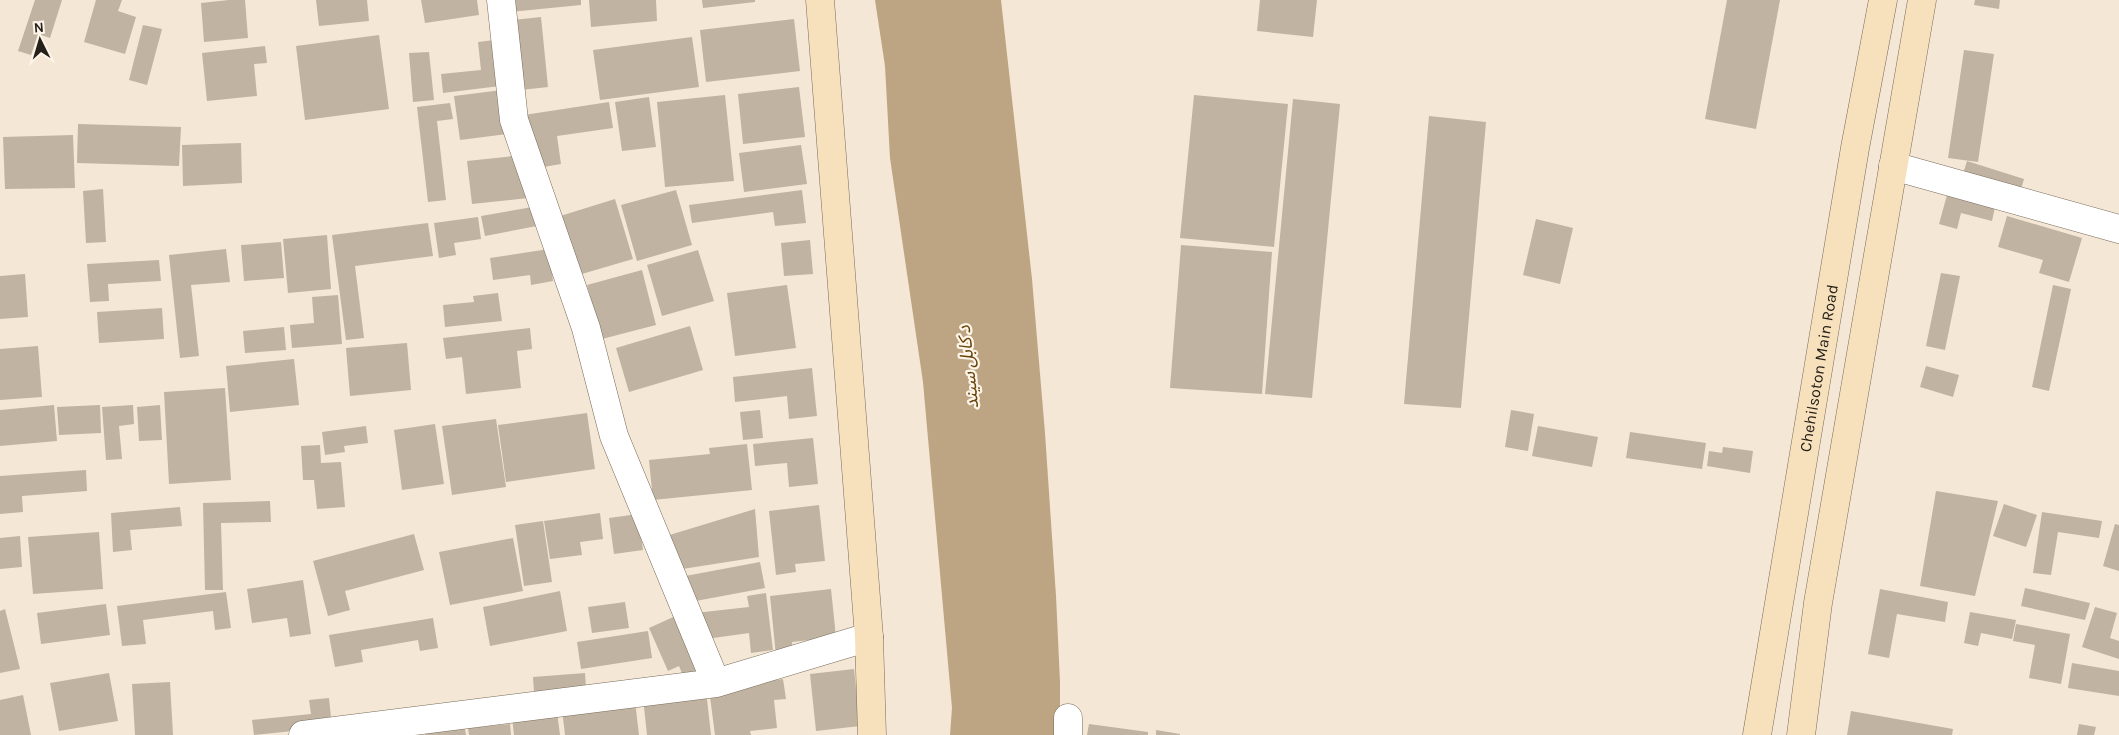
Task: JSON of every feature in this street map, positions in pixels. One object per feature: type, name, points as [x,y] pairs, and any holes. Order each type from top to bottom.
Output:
[{"type":"main road","points":[[820,0],[869,638],[872,735]]},
{"type":"main road","name":"Chehilsoton Main Road","points":[[1757,735],[1855,148],[1883,0]]},
{"type":"main road","points":[[1801,735],[1818,603],[1922,0]]},
{"type":"street","points":[[501,0],[514,120],[586,328],[614,436],[716,683]]},
{"type":"street","points":[[1893,166],[2119,229]]},
{"type":"street","points":[[303,735],[716,683],[869,638]]},
{"type":"water","name":"د کابل سيند","points":[[875,0],[1001,0],[1032,279],[1045,433],[1056,596],[1060,682],[1060,735],[950,735],[952,708],[923,382],[890,158],[885,66]]},
{"type":"building","points":[[35,0],[62,0],[50,38],[38,34],[31,55],[18,51]]},
{"type":"building","points":[[96,0],[122,0],[118,11],[136,17],[125,54],[84,42]]},
{"type":"building","points":[[245,0],[248,38],[204,42],[201,3]]},
{"type":"building","points":[[316,0],[367,0],[369,21],[319,26]]},
{"type":"building","points":[[421,0],[477,0],[479,15],[425,23]]},
{"type":"building","points":[[509,0],[581,0],[581,5],[510,12]]},
{"type":"building","points":[[589,0],[656,0],[657,21],[591,27]]},
{"type":"building","points":[[702,0],[755,0],[755,2],[703,8]]},
{"type":"building","points":[[1260,0],[1317,0],[1313,37],[1257,31]]},
{"type":"building","points":[[1727,0],[1780,0],[1756,129],[1705,119]]},
{"type":"building","points":[[1975,0],[2000,0],[1999,9],[1974,5]]},
{"type":"building","points":[[541,17],[548,87],[521,90],[513,20]]},
{"type":"building","points":[[794,19],[800,71],[706,82],[700,30]]},
{"type":"building","points":[[143,25],[162,29],[147,85],[129,80]]},
{"type":"building","points":[[379,35],[389,109],[305,120],[296,46]]},
{"type":"building","points":[[692,37],[699,87],[600,100],[593,50]]},
{"type":"building","points":[[494,40],[500,86],[443,93],[441,74],[481,70],[478,42]]},
{"type":"building","points":[[265,46],[267,63],[254,64],[257,96],[207,101],[202,53]]},
{"type":"building","points":[[1964,50],[1994,54],[1978,162],[1948,158]]},
{"type":"building","points":[[429,52],[434,100],[413,102],[409,53]]},
{"type":"building","points":[[799,87],[805,137],[743,144],[738,94]]},
{"type":"building","points":[[502,90],[507,134],[460,140],[454,96]]},
{"type":"building","points":[[725,95],[734,181],[665,187],[657,102]]},
{"type":"building","points":[[1194,95],[1288,104],[1274,247],[1180,238]]},
{"type":"building","points":[[649,97],[656,147],[622,151],[615,102]]},
{"type":"building","points":[[1293,99],[1340,104],[1312,398],[1265,394]]},
{"type":"building","points":[[609,102],[613,128],[557,136],[561,164],[532,169],[524,115]]},
{"type":"building","points":[[450,103],[453,119],[437,121],[446,200],[428,202],[417,107]]},
{"type":"building","points":[[1429,116],[1486,122],[1461,408],[1404,404]]},
{"type":"building","points":[[78,124],[181,127],[179,166],[77,163]]},
{"type":"building","points":[[73,135],[75,188],[5,189],[3,137]]},
{"type":"building","points":[[241,143],[242,183],[183,186],[182,145]]},
{"type":"building","points":[[801,145],[807,184],[744,192],[739,153]]},
{"type":"building","points":[[523,155],[528,198],[472,204],[467,161]]},
{"type":"building","points":[[1967,161],[2024,179],[2019,196],[1962,177]]},
{"type":"building","points":[[103,189],[106,242],[86,243],[83,191]]},
{"type":"building","points":[[676,190],[692,245],[637,261],[621,205]]},
{"type":"building","points":[[802,190],[806,223],[775,226],[773,212],[692,223],[689,205]]},
{"type":"building","points":[[1947,195],[1995,207],[1992,221],[1961,213],[1957,229],[1939,224]]},
{"type":"building","points":[[615,199],[633,259],[575,276],[557,217]]},
{"type":"building","points":[[538,206],[542,225],[485,236],[481,216]]},
{"type":"building","points":[[2007,216],[2082,238],[2069,282],[2039,273],[2043,260],[1998,247]]},
{"type":"building","points":[[478,217],[481,239],[454,243],[456,255],[439,258],[434,223]]},
{"type":"building","points":[[1536,219],[1573,228],[1560,284],[1523,275]]},
{"type":"building","points":[[428,223],[433,256],[355,266],[364,338],[346,340],[332,235]]},
{"type":"building","points":[[327,235],[331,289],[288,293],[283,239]]},
{"type":"building","points":[[810,240],[813,274],[784,276],[781,243]]},
{"type":"building","points":[[281,242],[284,278],[244,281],[241,245]]},
{"type":"building","points":[[1181,245],[1272,252],[1262,394],[1170,388]]},
{"type":"building","points":[[226,249],[230,282],[191,285],[199,356],[180,358],[169,255]]},
{"type":"building","points":[[549,249],[553,281],[531,285],[530,275],[493,280],[490,258]]},
{"type":"building","points":[[698,250],[714,301],[662,316],[647,265]]},
{"type":"building","points":[[159,260],[161,281],[108,284],[109,301],[90,302],[87,264]]},
{"type":"building","points":[[642,270],[656,325],[602,339],[587,285]]},
{"type":"building","points":[[1941,273],[1960,276],[1945,350],[1926,346]]},
{"type":"building","points":[[25,274],[28,317],[0,319],[0,276]]},
{"type":"building","points":[[787,285],[796,348],[735,356],[727,293]]},
{"type":"building","points":[[2053,285],[2071,289],[2049,391],[2032,387]]},
{"type":"building","points":[[498,293],[502,321],[445,327],[443,305],[474,302],[473,296]]},
{"type":"building","points":[[338,295],[342,344],[292,348],[290,325],[314,323],[312,297]]},
{"type":"building","points":[[162,308],[164,339],[99,343],[97,312]]},
{"type":"building","points":[[690,326],[703,370],[629,392],[616,348]]},
{"type":"building","points":[[284,327],[286,350],[245,353],[243,331]]},
{"type":"building","points":[[530,328],[532,349],[517,351],[521,388],[466,394],[462,357],[446,359],[443,338]]},
{"type":"building","points":[[407,343],[411,390],[350,396],[346,348]]},
{"type":"building","points":[[38,346],[42,397],[0,400],[0,349]]},
{"type":"building","points":[[294,359],[299,405],[230,412],[226,366]]},
{"type":"building","points":[[1926,366],[1959,375],[1953,397],[1920,387]]},
{"type":"building","points":[[812,368],[817,416],[789,419],[787,396],[735,402],[733,377]]},
{"type":"building","points":[[225,388],[231,480],[169,484],[164,392]]},
{"type":"building","points":[[54,405],[57,441],[0,446],[0,410]]},
{"type":"building","points":[[100,405],[101,433],[59,435],[57,407]]},
{"type":"building","points":[[133,405],[134,424],[119,426],[122,459],[106,460],[102,407]]},
{"type":"building","points":[[160,405],[162,440],[139,441],[137,407]]},
{"type":"building","points":[[760,410],[763,438],[743,440],[740,412]]},
{"type":"building","points":[[1511,410],[1534,414],[1528,451],[1505,447]]},
{"type":"building","points":[[587,413],[595,469],[506,482],[498,425]]},
{"type":"building","points":[[496,419],[506,487],[452,495],[442,426]]},
{"type":"building","points":[[435,424],[444,484],[402,490],[394,430]]},
{"type":"building","points":[[366,426],[368,443],[344,446],[345,452],[325,455],[322,432]]},
{"type":"building","points":[[1538,426],[1598,437],[1592,467],[1532,456]]},
{"type":"building","points":[[1630,432],[1706,443],[1702,469],[1626,458]]},
{"type":"building","points":[[813,438],[818,484],[789,487],[787,463],[755,466],[753,444]]},
{"type":"building","points":[[747,444],[752,490],[653,500],[649,460],[710,454],[709,448]]},
{"type":"building","points":[[320,445],[321,463],[341,462],[345,507],[317,509],[314,480],[303,480],[301,446]]},
{"type":"building","points":[[1723,447],[1753,451],[1750,473],[1707,466],[1709,451],[1722,453]]},
{"type":"building","points":[[86,470],[87,491],[22,496],[23,512],[0,514],[0,476]]},
{"type":"building","points":[[1936,491],[1998,501],[1975,596],[1920,586]]},
{"type":"building","points":[[270,501],[271,522],[221,523],[223,590],[205,590],[203,503]]},
{"type":"building","points":[[2004,504],[2037,515],[2026,547],[1993,536]]},
{"type":"building","points":[[819,505],[825,561],[795,564],[796,572],[776,575],[769,511]]},
{"type":"building","points":[[180,507],[182,526],[130,530],[132,550],[113,552],[111,513]]},
{"type":"building","points":[[755,509],[759,557],[676,570],[663,537]]},
{"type":"building","points":[[2042,512],[2102,521],[2099,538],[2058,532],[2051,575],[2033,573]]},
{"type":"building","points":[[600,513],[603,539],[580,542],[582,555],[550,559],[544,521]]},
{"type":"building","points":[[638,514],[643,550],[614,554],[609,518]]},
{"type":"building","points":[[543,521],[552,582],[524,586],[515,525]]},
{"type":"building","points":[[2115,524],[2119,525],[2119,571],[2103,566]]},
{"type":"building","points":[[99,532],[103,589],[33,594],[28,537]]},
{"type":"building","points":[[414,534],[424,570],[345,591],[350,610],[328,616],[313,561]]},
{"type":"building","points":[[20,536],[22,567],[0,569],[0,538]]},
{"type":"building","points":[[513,538],[523,591],[450,605],[439,552]]},
{"type":"building","points":[[760,562],[765,588],[685,603],[680,577]]},
{"type":"building","points":[[303,580],[311,634],[290,637],[287,618],[252,623],[247,589]]},
{"type":"building","points":[[2025,588],[2090,603],[2085,620],[2021,606]]},
{"type":"building","points":[[831,589],[836,637],[792,642],[793,654],[776,656],[770,596]]},
{"type":"building","points":[[1880,589],[1948,602],[1945,622],[1897,614],[1889,658],[1868,654]]},
{"type":"building","points":[[560,591],[567,631],[490,646],[483,607]]},
{"type":"building","points":[[226,592],[231,628],[215,630],[213,611],[143,620],[146,644],[122,646],[117,606]]},
{"type":"building","points":[[766,593],[773,650],[751,653],[749,633],[699,640],[695,613],[749,607],[747,596]]},
{"type":"building","points":[[625,602],[629,628],[592,633],[588,607]]},
{"type":"building","points":[[106,604],[110,635],[41,644],[37,613]]},
{"type":"building","points":[[2095,607],[2117,613],[2110,638],[2119,641],[2119,659],[2082,647]]},
{"type":"building","points":[[5,609],[20,669],[0,673],[0,611]]},
{"type":"building","points":[[1970,612],[2016,620],[2012,639],[1981,633],[1978,646],[1964,643]]},
{"type":"building","points":[[682,613],[706,668],[684,678],[679,666],[668,671],[649,628]]},
{"type":"building","points":[[433,618],[438,648],[420,651],[418,640],[361,650],[363,662],[335,667],[329,635]]},
{"type":"building","points":[[2016,624],[2070,634],[2061,684],[2029,678],[2035,645],[2013,641]]},
{"type":"building","points":[[648,631],[652,658],[581,669],[577,642]]},
{"type":"building","points":[[2072,663],[2119,671],[2119,696],[2068,688]]},
{"type":"building","points":[[854,669],[860,726],[816,731],[810,674]]},
{"type":"building","points":[[109,673],[118,721],[59,731],[50,683]]},
{"type":"building","points":[[585,673],[586,688],[534,692],[533,677]]},
{"type":"building","points":[[783,679],[786,699],[774,700],[777,728],[750,731],[751,735],[715,735],[709,689]]},
{"type":"building","points":[[170,682],[173,735],[135,735],[132,684]]},
{"type":"building","points":[[706,690],[711,735],[647,735],[643,698]]},
{"type":"building","points":[[23,695],[31,735],[0,735],[0,700]]},
{"type":"building","points":[[329,698],[332,727],[254,735],[252,720],[311,714],[309,700]]},
{"type":"building","points":[[635,701],[639,735],[565,735],[562,710]]},
{"type":"building","points":[[1851,711],[1953,729],[1952,735],[1847,735]]},
{"type":"building","points":[[557,712],[560,735],[514,735],[512,717]]},
{"type":"building","points":[[464,724],[466,735],[425,735],[425,730]]},
{"type":"building","points":[[510,724],[511,735],[469,735],[468,728]]},
{"type":"building","points":[[1089,724],[1148,732],[1148,735],[1087,735]]},
{"type":"building","points":[[2079,724],[2096,727],[2094,735],[2077,735]]},
{"type":"building","points":[[1156,730],[1180,734],[1180,735],[1156,735]]}]
